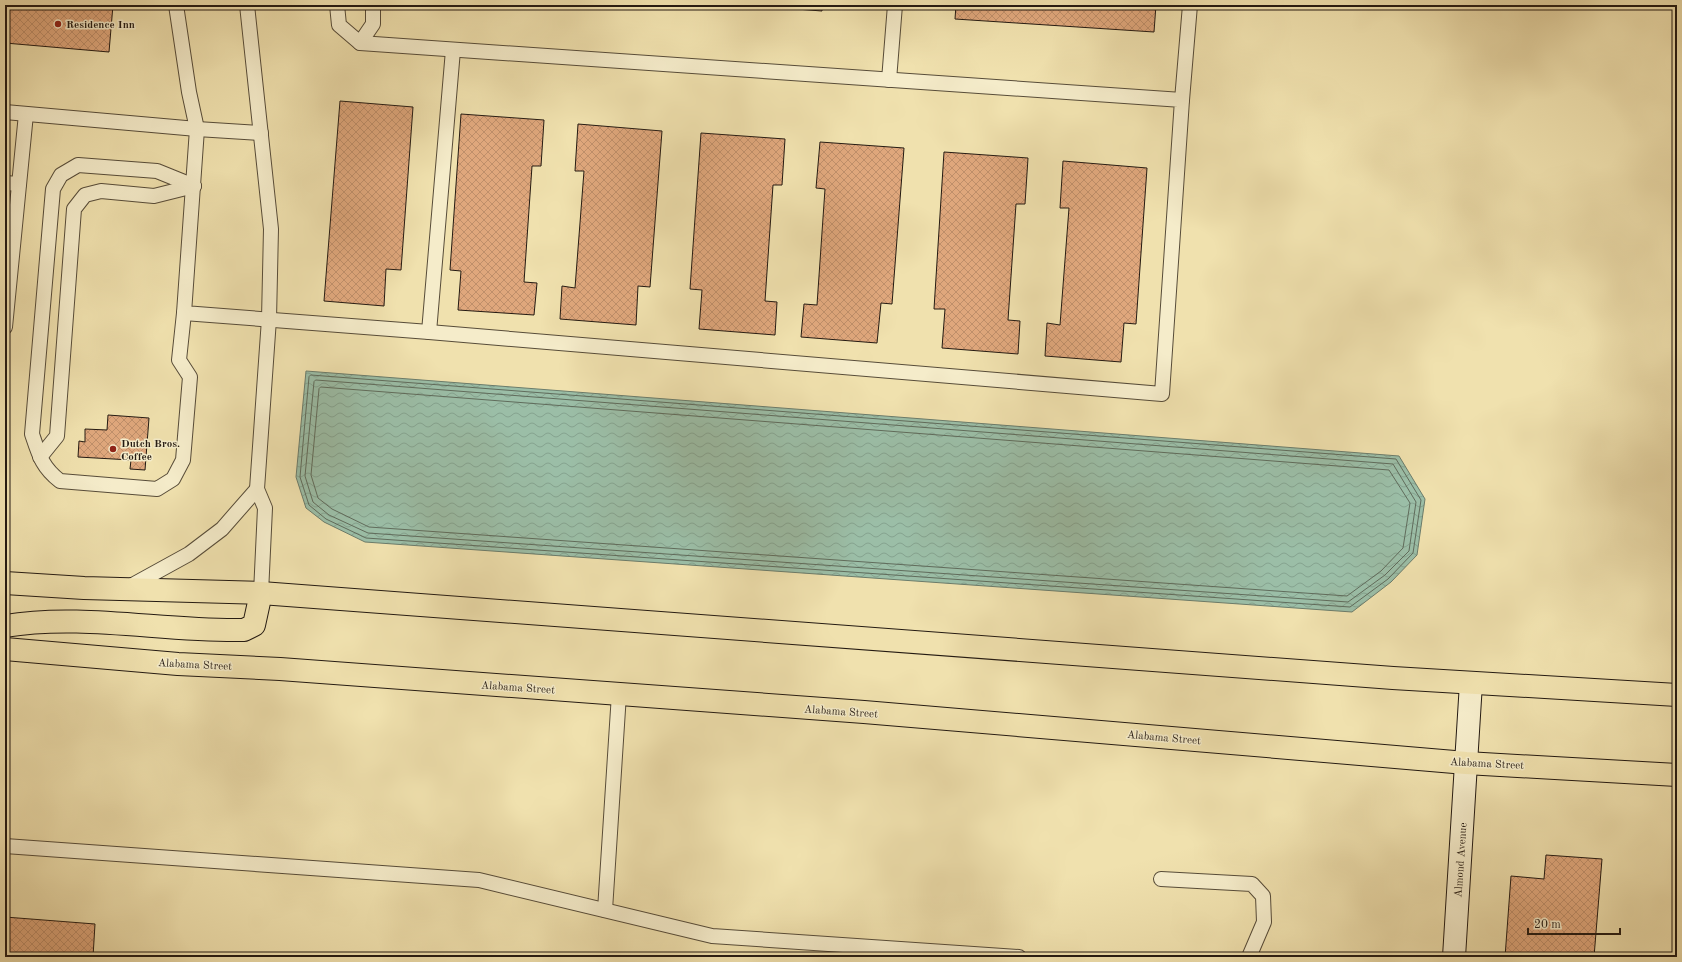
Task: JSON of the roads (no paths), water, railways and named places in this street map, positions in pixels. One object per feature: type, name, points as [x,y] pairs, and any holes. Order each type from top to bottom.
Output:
[{"type":"main road","points":[[5,583],[124,589],[261,592],[1471,683],[1677,695]]},
{"type":"main road","points":[[5,626],[25,623],[79,622],[244,630],[254,625],[261,592]]},
{"type":"main road","name":"Alabama Street","points":[[5,649],[178,664],[280,669],[872,713],[1466,763],[1677,775]]},
{"type":"street","name":"Almond Avenue","points":[[1454,957],[1471,683]]},
{"type":"lane","points":[[176,5],[189,92],[197,129],[194,186],[179,360],[190,377],[183,460],[173,479],[157,489],[60,481],[48,472],[40,457],[32,434],[54,189],[61,175],[78,166],[157,172],[194,186]]},
{"type":"lane","points":[[246,5],[271,228],[269,319],[257,489],[265,508],[261,592]]},
{"type":"lane","points":[[337,5],[338,25],[360,43],[1182,100]]},
{"type":"lane","points":[[360,43],[373,24],[373,5]]},
{"type":"lane","points":[[889,80],[895,5]]},
{"type":"lane","points":[[184,313],[430,332],[1162,394],[1190,5]]},
{"type":"lane","points":[[430,332],[453,50]]},
{"type":"lane","points":[[5,112],[197,129],[261,133]]},
{"type":"lane","points":[[5,327],[26,114]]},
{"type":"lane","points":[[5,183],[19,184]]},
{"type":"lane","points":[[40,457],[57,436],[74,209],[85,195],[101,191],[154,196],[194,186]]},
{"type":"lane","points":[[124,589],[189,554],[222,529],[257,489]]},
{"type":"lane","points":[[605,910],[619,694]]},
{"type":"lane","points":[[5,846],[479,880],[712,936],[1019,957]]},
{"type":"lane","points":[[1161,879],[1252,884],[1262,896],[1264,922],[1249,957]]},
{"type":"water","points":[[306,371],[1399,456],[1425,499],[1417,555],[1391,582],[1352,612],[365,542],[324,522],[306,508],[296,477]]},
{"type":"place","name":"Residence Inn","points":[[58,24]]},
{"type":"place","name":"Dutch Bros. Coffee","points":[[113,449]]}]
